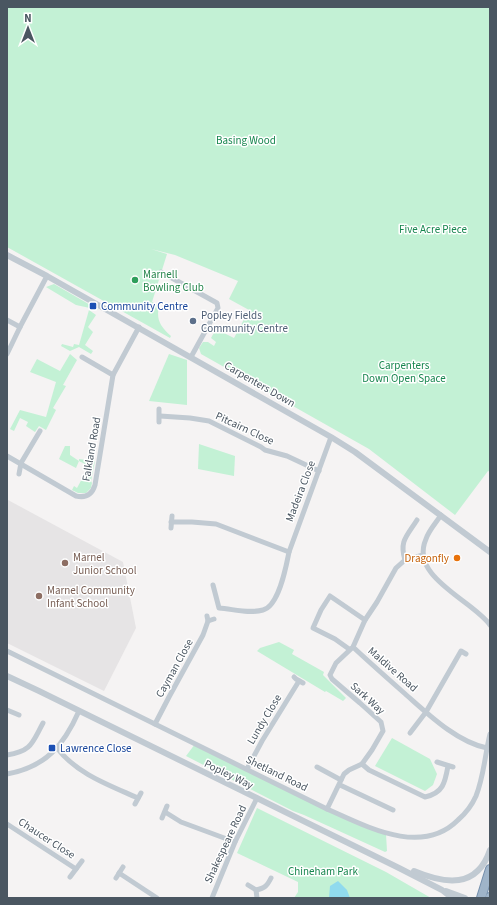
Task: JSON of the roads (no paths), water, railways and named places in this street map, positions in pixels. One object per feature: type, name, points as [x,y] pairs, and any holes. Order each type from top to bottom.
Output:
[{"type":"highway","points":[[481,898],[490,869]]},
{"type":"street","name":"Carpenters Down","points":[[7,255],[139,327],[331,437],[355,452],[490,552]]},
{"type":"street","points":[[161,272],[217,303],[218,308],[191,357]]},
{"type":"street","points":[[7,354],[47,276]]},
{"type":"street","points":[[7,320],[20,327]]},
{"type":"street","name":"Falkland Road","points":[[7,456],[76,496],[84,497],[90,494],[95,485],[113,375],[139,327]]},
{"type":"street","points":[[82,357],[113,375]]},
{"type":"street","name":"Pitcairn Close","points":[[159,409],[160,419],[190,418],[209,421],[265,450],[287,456],[319,471]]},
{"type":"street","points":[[20,474],[21,463],[40,431]]},
{"type":"street","name":"Madeira Close","points":[[213,585],[219,608],[250,611],[264,610],[274,601],[285,571],[289,552],[331,437]]},
{"type":"street","points":[[441,515],[426,538],[423,547],[423,555],[426,566],[431,573],[480,614],[490,625]]},
{"type":"street","points":[[172,516],[171,525],[192,522],[216,524],[289,552]]},
{"type":"street","points":[[418,520],[404,541],[402,547],[404,560],[423,555]]},
{"type":"street","name":"Maldive Road","points":[[404,560],[396,568],[378,602],[365,620],[351,648],[453,733],[469,742],[487,748]]},
{"type":"street","points":[[351,648],[313,628],[321,610],[330,596],[365,620]]},
{"type":"street","name":"Cayman Close","points":[[155,724],[203,635],[210,618]]},
{"type":"street","name":"Sark Way","points":[[351,648],[336,663],[330,675],[332,679],[381,722],[383,731],[362,764]]},
{"type":"street","name":"Shetland Road","points":[[7,651],[327,809],[381,832],[400,836],[419,837],[442,832],[463,816],[476,796],[484,767],[490,734]]},
{"type":"street","points":[[410,733],[426,712],[461,651],[466,654]]},
{"type":"street","name":"Popley Way","points":[[7,676],[442,890],[465,898]]},
{"type":"street","name":"Lundy Close","points":[[247,769],[262,741],[301,682],[294,677]]},
{"type":"street","points":[[7,710],[20,715]]},
{"type":"street","points":[[7,774],[24,769],[49,756],[65,737],[79,711]]},
{"type":"street","points":[[7,755],[28,749],[43,723]]},
{"type":"street","points":[[57,748],[72,764],[90,775],[139,796],[135,804]]},
{"type":"street","points":[[327,809],[344,774],[362,764],[369,770],[424,797],[432,795],[441,788],[450,767],[437,762]]},
{"type":"street","points":[[317,767],[340,782],[393,810]]},
{"type":"street","name":"Shakespeare Road","points":[[212,898],[235,842],[257,798]]},
{"type":"street","points":[[162,818],[167,806]]},
{"type":"street","points":[[165,812],[181,822],[235,842]]},
{"type":"street","name":"Chaucer Close","points":[[7,824],[76,869]]},
{"type":"street","points":[[399,868],[405,868],[427,877],[440,880],[463,880],[470,877],[477,871],[484,863],[490,850]]},
{"type":"street","name":"Chaucer Close","points":[[70,877],[82,861]]},
{"type":"street","points":[[123,867],[118,876],[157,898]]},
{"type":"street","points":[[248,885],[256,890],[266,887],[271,878]]},
{"type":"street","points":[[256,890],[257,898]]},
{"type":"street","name":"Popley Way","points":[[442,890],[452,898]]},
{"type":"water","points":[[338,881],[347,890],[350,898],[329,898],[330,886]]},
{"type":"place","name":"Marnell Bowling Club","points":[[135,280]]},
{"type":"place","name":"Community Centre","points":[[93,306]]},
{"type":"place","name":"Popley Fields Community Centre","points":[[193,321]]},
{"type":"place","name":"Dragonfly","points":[[457,558]]},
{"type":"place","name":"Marnel Junior School","points":[[65,563]]},
{"type":"place","name":"Marnel Community Infant School","points":[[39,596]]},
{"type":"place","name":"Lawrence Close","points":[[52,748]]},
{"type":"park label","name":"Basing Wood","points":[[246,140]]},
{"type":"park label","name":"Five Acre Piece","points":[[433,229]]},
{"type":"park label","name":"Carpenters Down Open Space","points":[[404,371]]},
{"type":"park label","name":"Chineham Park","points":[[323,871]]}]
